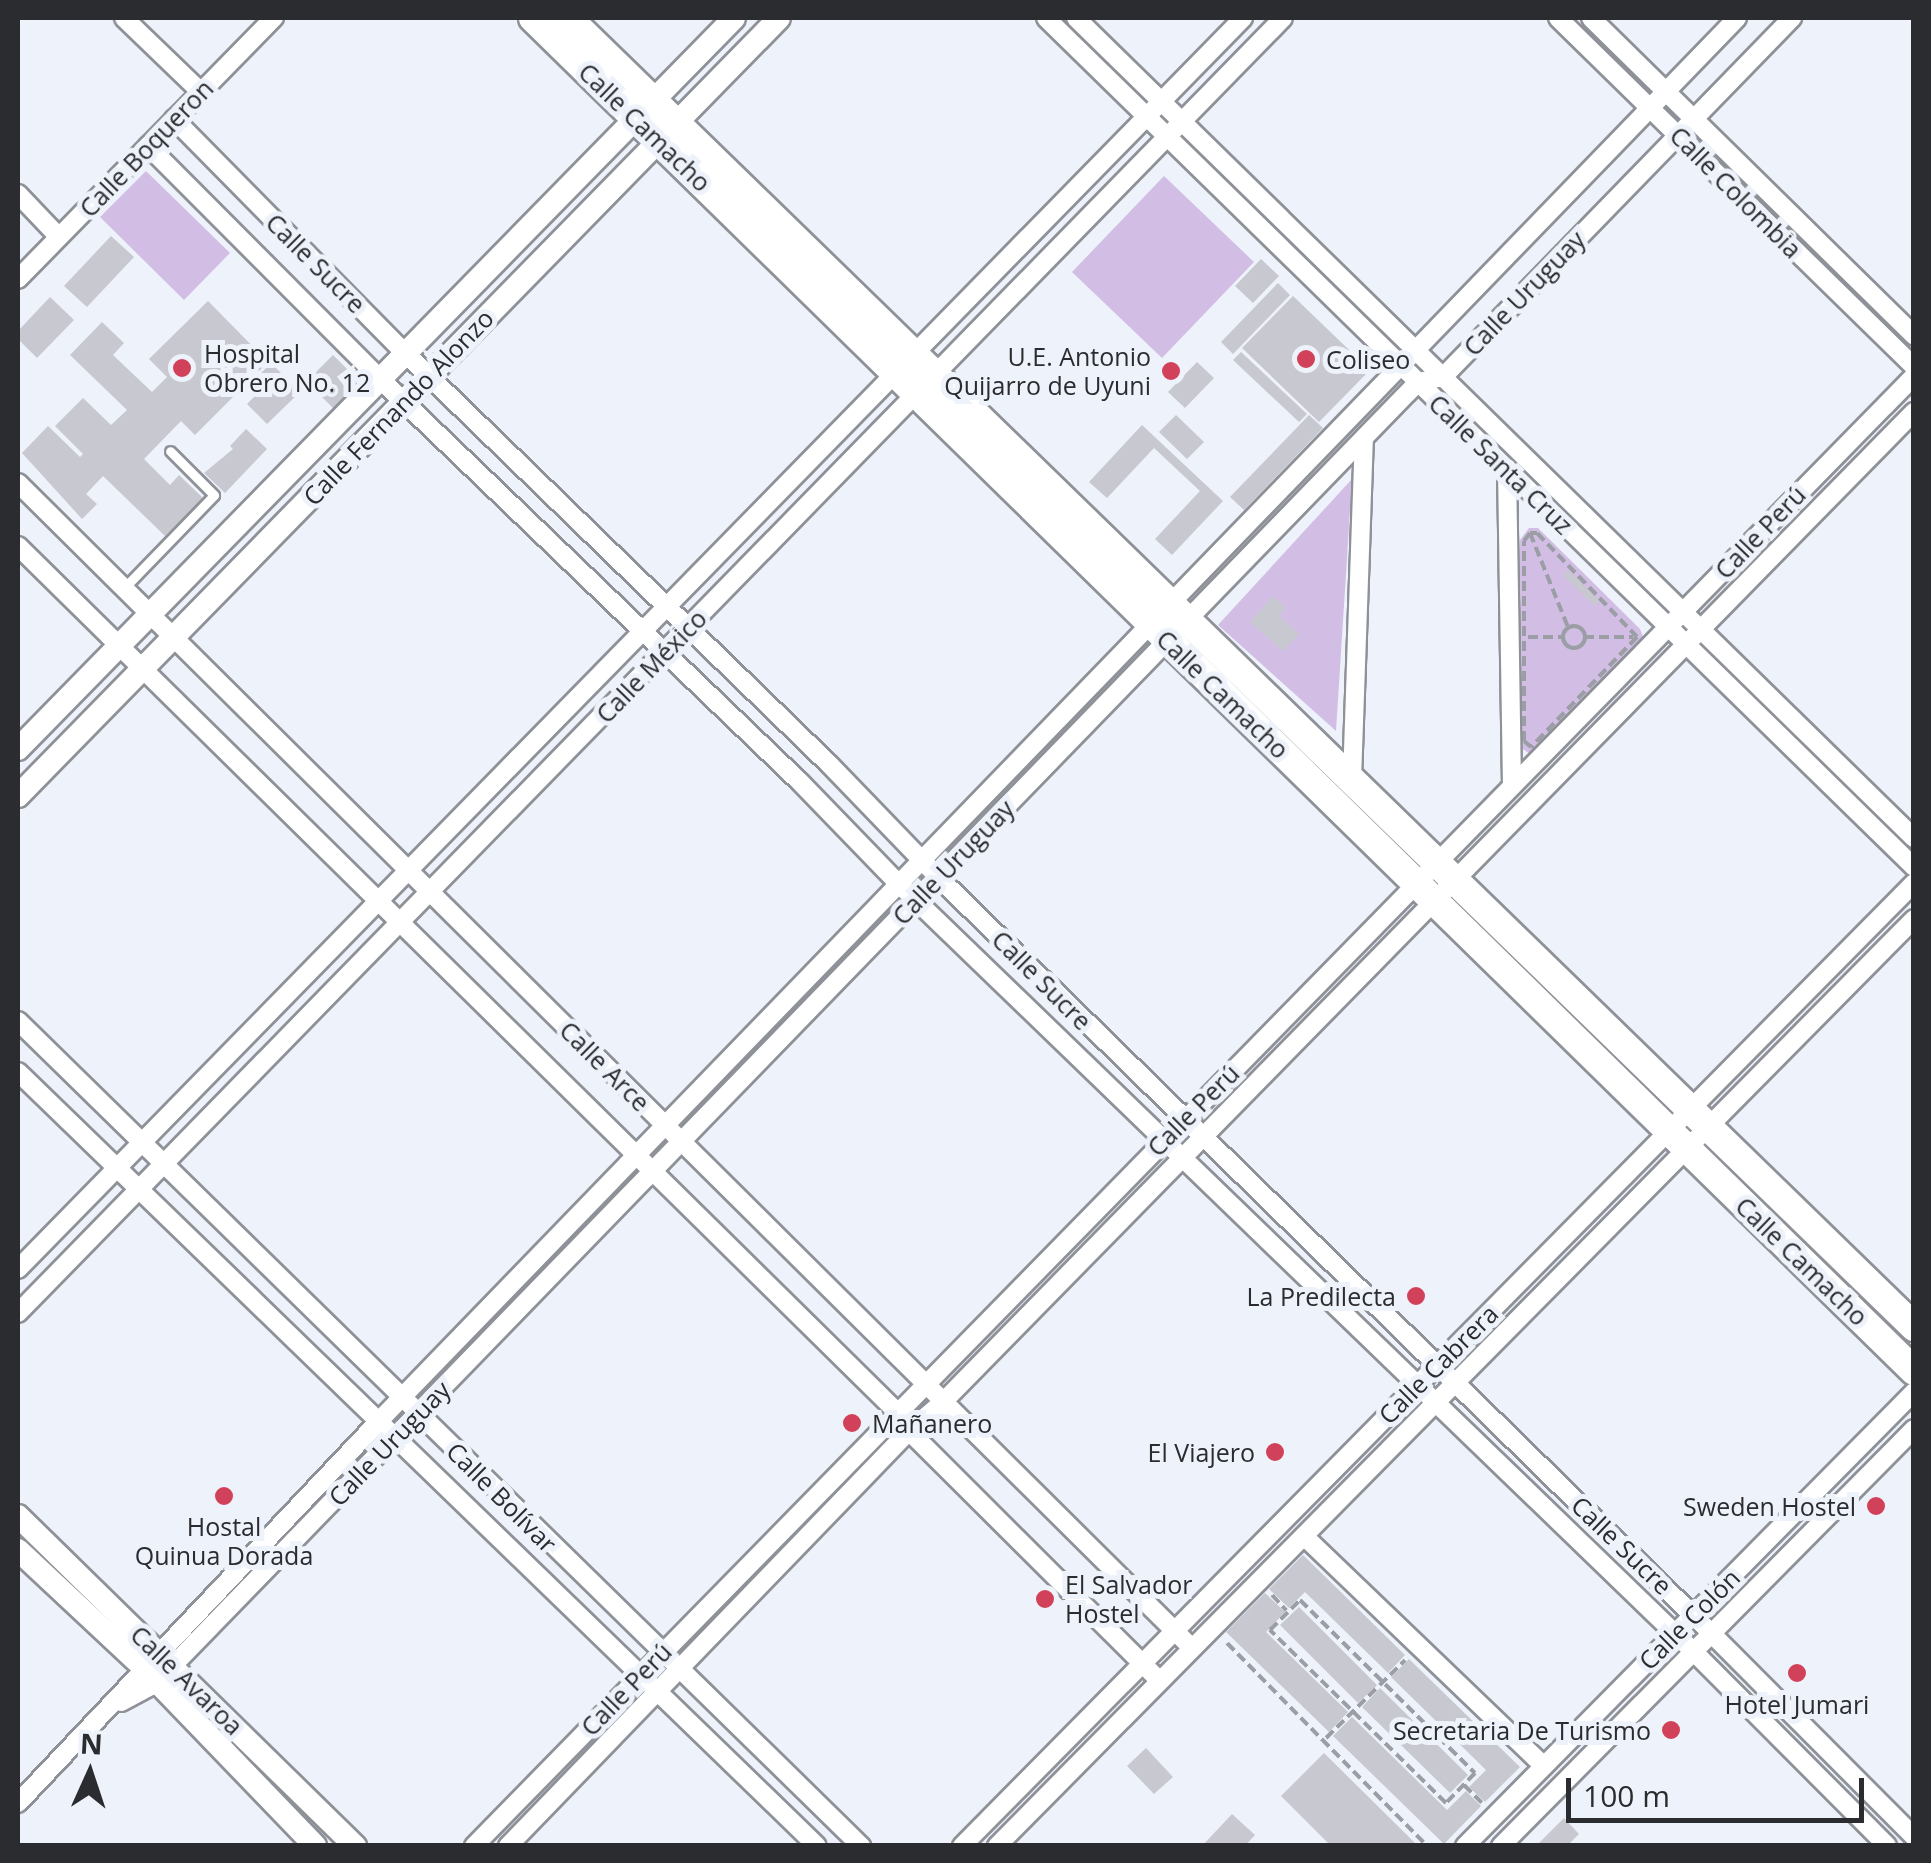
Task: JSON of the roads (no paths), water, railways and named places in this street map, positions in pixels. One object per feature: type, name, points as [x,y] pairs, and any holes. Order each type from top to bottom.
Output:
[{"type":"highway","name":"Calle Camacho","points":[[533,18],[645,108]]},
{"type":"highway","name":"Calle Camacho","points":[[568,18],[645,108],[926,383],[1160,632],[1914,1371]]},
{"type":"highway","name":"Calle Camacho","points":[[926,383],[1180,611],[1914,1327]]},
{"type":"main road","name":"Calle Fernando Alonzo","points":[[18,749],[734,18]]},
{"type":"main road","name":"Calle Fernando Alonzo","points":[[18,796],[780,18]]},
{"type":"main road","name":"Calle Avaroa","points":[[18,1516],[315,1846]]},
{"type":"main road","name":"Calle Avaroa","points":[[18,1550],[157,1667],[355,1846]]},
{"type":"street","points":[[124,18],[201,92]]},
{"type":"street","name":"Calle Boqueron","points":[[18,279],[274,18]]},
{"type":"street","name":"Calle Santa Cruz","points":[[1046,18],[1914,868]]},
{"type":"street","name":"Calle Santa Cruz","points":[[1076,18],[1914,838]]},
{"type":"street","name":"Calle México","points":[[18,1269],[1243,18]]},
{"type":"street","name":"Calle México","points":[[18,1313],[1284,18]]},
{"type":"street","name":"Calle Colombia","points":[[1558,18],[1914,367]]},
{"type":"street","name":"Calle Colombia","points":[[1590,18],[1914,335]]},
{"type":"street","name":"Calle Uruguay","points":[[18,1803],[112,1707],[394,1438],[916,900],[1401,365],[1737,18]]},
{"type":"street","name":"Calle Uruguay","points":[[1180,611],[1418,382],[1443,377],[1792,18]]},
{"type":"street","name":"Calle Sucre","points":[[174,119],[428,376],[686,630],[829,764],[938,877],[1712,1633],[1914,1837]]},
{"type":"street","name":"Calle Sucre","points":[[148,146],[380,379],[662,654],[800,782],[899,884],[1693,1651],[1888,1846]]},
{"type":"street","points":[[18,194],[59,237]]},
{"type":"street","name":"Calle Perú","points":[[1446,871],[1512,784],[1914,376]]},
{"type":"street","name":"Calle Perú","points":[[474,1846],[896,1410],[1184,1120],[1686,644],[1914,412]]},
{"type":"street","points":[[1352,779],[1364,438]]},
{"type":"street","points":[[1506,468],[1512,784]]},
{"type":"street","name":"Calle Arce","points":[[18,483],[1192,1648]]},
{"type":"street","name":"Calle Arce","points":[[18,546],[896,1410],[909,1431],[1160,1681]]},
{"type":"street","name":"Calle Uruguay","points":[[157,1667],[378,1422],[636,1155],[922,861],[1160,632]]},
{"type":"street","name":"Calle Cabrera","points":[[1699,1118],[1914,883]]},
{"type":"street","name":"Calle Perú","points":[[508,1846],[909,1431],[943,1402],[1181,1159],[1425,892]]},
{"type":"street","name":"Calle Cabrera","points":[[962,1846],[1438,1364],[1914,919]]},
{"type":"street","name":"Calle Bolívar","points":[[18,1021],[861,1846]]},
{"type":"street","name":"Calle Bolívar","points":[[18,1072],[817,1846]]},
{"type":"street","name":"Calle Cabrera","points":[[997,1846],[1436,1402],[1678,1139]]},
{"type":"street","name":"Calle Colón","points":[[1465,1846],[1914,1392]]},
{"type":"street","name":"Calle Colón","points":[[1501,1846],[1914,1429]]},
{"type":"street","points":[[1305,1536],[1544,1766]]},
{"type":"lane","points":[[124,588],[214,496],[170,451]]},
{"type":"place","name":"Coliseo","points":[[1306,359]]},
{"type":"place","name":"Hospital Obrero No. 12","points":[[182,368]]},
{"type":"place","name":"U.E. Antonio Quijarro de Uyuni","points":[[1171,371]]},
{"type":"place","name":"La Predilecta","points":[[1416,1296]]},
{"type":"place","name":"Mañanero","points":[[852,1423]]},
{"type":"place","name":"El Viajero","points":[[1275,1452]]},
{"type":"place","name":"Hostal Quinua Dorada","points":[[224,1496]]},
{"type":"place","name":"Sweden Hostel","points":[[1876,1506]]},
{"type":"place","name":"El Salvador Hostel","points":[[1045,1599]]},
{"type":"place","name":"Hotel Jumari","points":[[1797,1673]]},
{"type":"place","name":"Secretaria De Turismo","points":[[1671,1730]]}]
